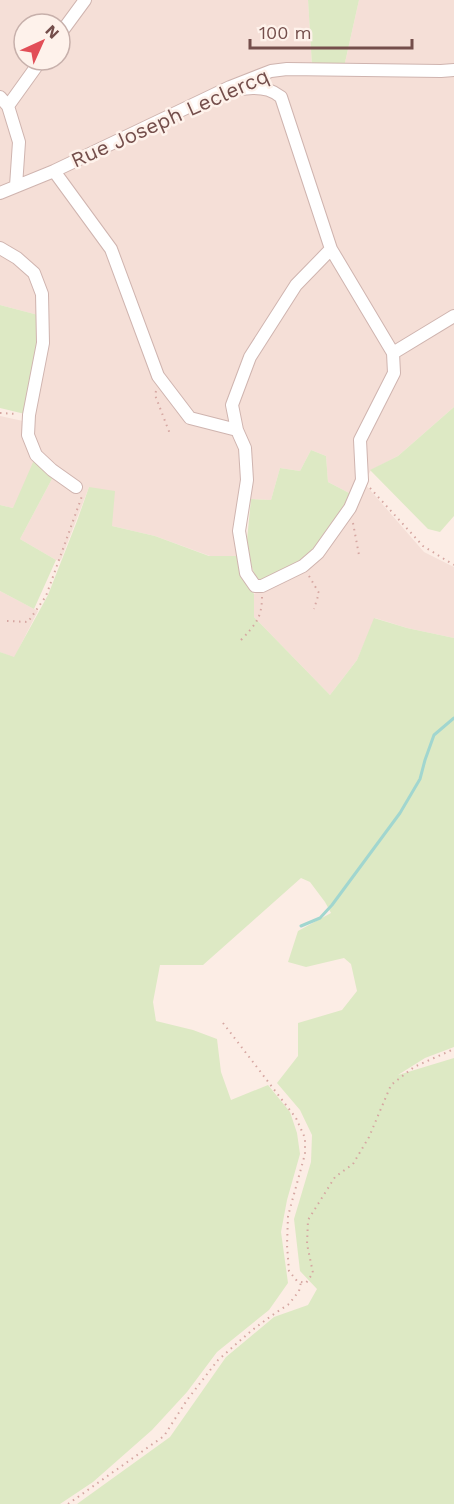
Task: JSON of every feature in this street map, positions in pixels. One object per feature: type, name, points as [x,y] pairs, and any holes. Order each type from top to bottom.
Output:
[{"type":"street","points":[[72,18],[85,0]]},
{"type":"street","name":"Rue Joseph Leclercq","points":[[0,193],[54,171],[230,87],[271,70],[454,70]]},
{"type":"street","points":[[16,186],[19,142],[4,101],[30,72]]},
{"type":"street","points":[[230,87],[271,89],[281,97],[331,249],[393,353],[394,373],[360,440],[362,480],[350,508],[318,553],[303,566],[259,586],[246,573],[239,531],[247,480],[245,448],[237,430],[232,405],[250,357],[296,285],[331,249]]},
{"type":"street","points":[[54,171],[111,249],[158,376],[190,418],[237,430]]},
{"type":"street","points":[[0,248],[34,273],[42,294],[43,343],[29,415],[28,435],[36,456],[76,487]]},
{"type":"street","points":[[393,353],[454,316]]},
{"type":"path","points":[[158,376],[155,395],[170,434]]},
{"type":"path","points":[[0,413],[29,415]]},
{"type":"path","points":[[362,480],[423,546],[454,565]]},
{"type":"path","points":[[6,621],[28,622],[46,596],[84,490],[76,487]]},
{"type":"path","points":[[350,508],[359,555]]},
{"type":"path","points":[[303,566],[319,593],[314,609]]},
{"type":"path","points":[[242,640],[259,618],[262,605],[259,586]]},
{"type":"path","points":[[223,1023],[296,1118],[305,1138],[305,1154],[288,1216],[286,1245],[289,1271],[297,1281],[306,1284],[313,1273],[307,1244],[308,1220],[335,1177],[352,1164],[369,1137],[391,1085],[414,1067],[454,1049]]},
{"type":"path","points":[[68,1504],[164,1436],[187,1400],[218,1360],[258,1326],[289,1304],[300,1291],[301,1282]]},
{"type":"shaded area","points":[[0,0],[308,0],[312,66],[344,67],[359,0],[454,0],[454,407],[398,456],[371,470],[364,483],[424,552],[454,567],[454,638],[407,628],[375,618],[357,660],[330,695],[254,617],[254,594],[313,562],[351,494],[328,482],[326,456],[311,450],[300,471],[280,468],[271,500],[251,499],[237,556],[210,556],[155,536],[112,526],[89,487],[61,560],[56,560],[20,539],[53,477],[13,508],[0,505],[0,416],[23,421],[42,316],[0,305]]},
{"type":"shaded area","points":[[0,591],[38,611],[14,658],[0,652]]},
{"type":"green space","points":[[308,0],[359,0],[344,67],[312,66]]},
{"type":"green space","points":[[0,305],[42,316],[25,414],[0,408]]},
{"type":"green space","points":[[454,407],[454,516],[440,532],[428,529],[370,470],[398,456]]},
{"type":"green space","points":[[311,450],[326,456],[328,482],[351,494],[316,550],[297,568],[257,582],[246,550],[251,499],[271,500],[280,468],[300,471]]},
{"type":"green space","points":[[34,460],[53,477],[20,539],[56,560],[34,609],[0,591],[0,505],[13,508]]},
{"type":"green space","points":[[89,487],[115,491],[112,526],[155,536],[209,556],[237,556],[241,570],[254,594],[254,617],[330,695],[357,660],[374,618],[454,638],[454,1047],[425,1058],[398,1075],[454,1058],[454,1504],[77,1504],[170,1437],[226,1357],[274,1317],[308,1305],[317,1289],[300,1271],[294,1219],[311,1162],[312,1135],[300,1110],[277,1083],[298,1056],[298,1023],[342,1010],[357,991],[351,964],[344,958],[306,967],[288,962],[298,931],[331,913],[310,882],[301,878],[203,965],[160,965],[153,1002],[156,1021],[193,1030],[217,1039],[221,1072],[231,1100],[268,1085],[290,1112],[297,1133],[300,1154],[281,1232],[288,1283],[269,1310],[217,1352],[187,1392],[152,1430],[93,1482],[60,1504],[0,1504],[0,652],[14,657],[48,595]]},
{"type":"waterway","points":[[301,926],[320,918],[332,905],[400,813],[420,779],[434,735],[454,718]]}]
